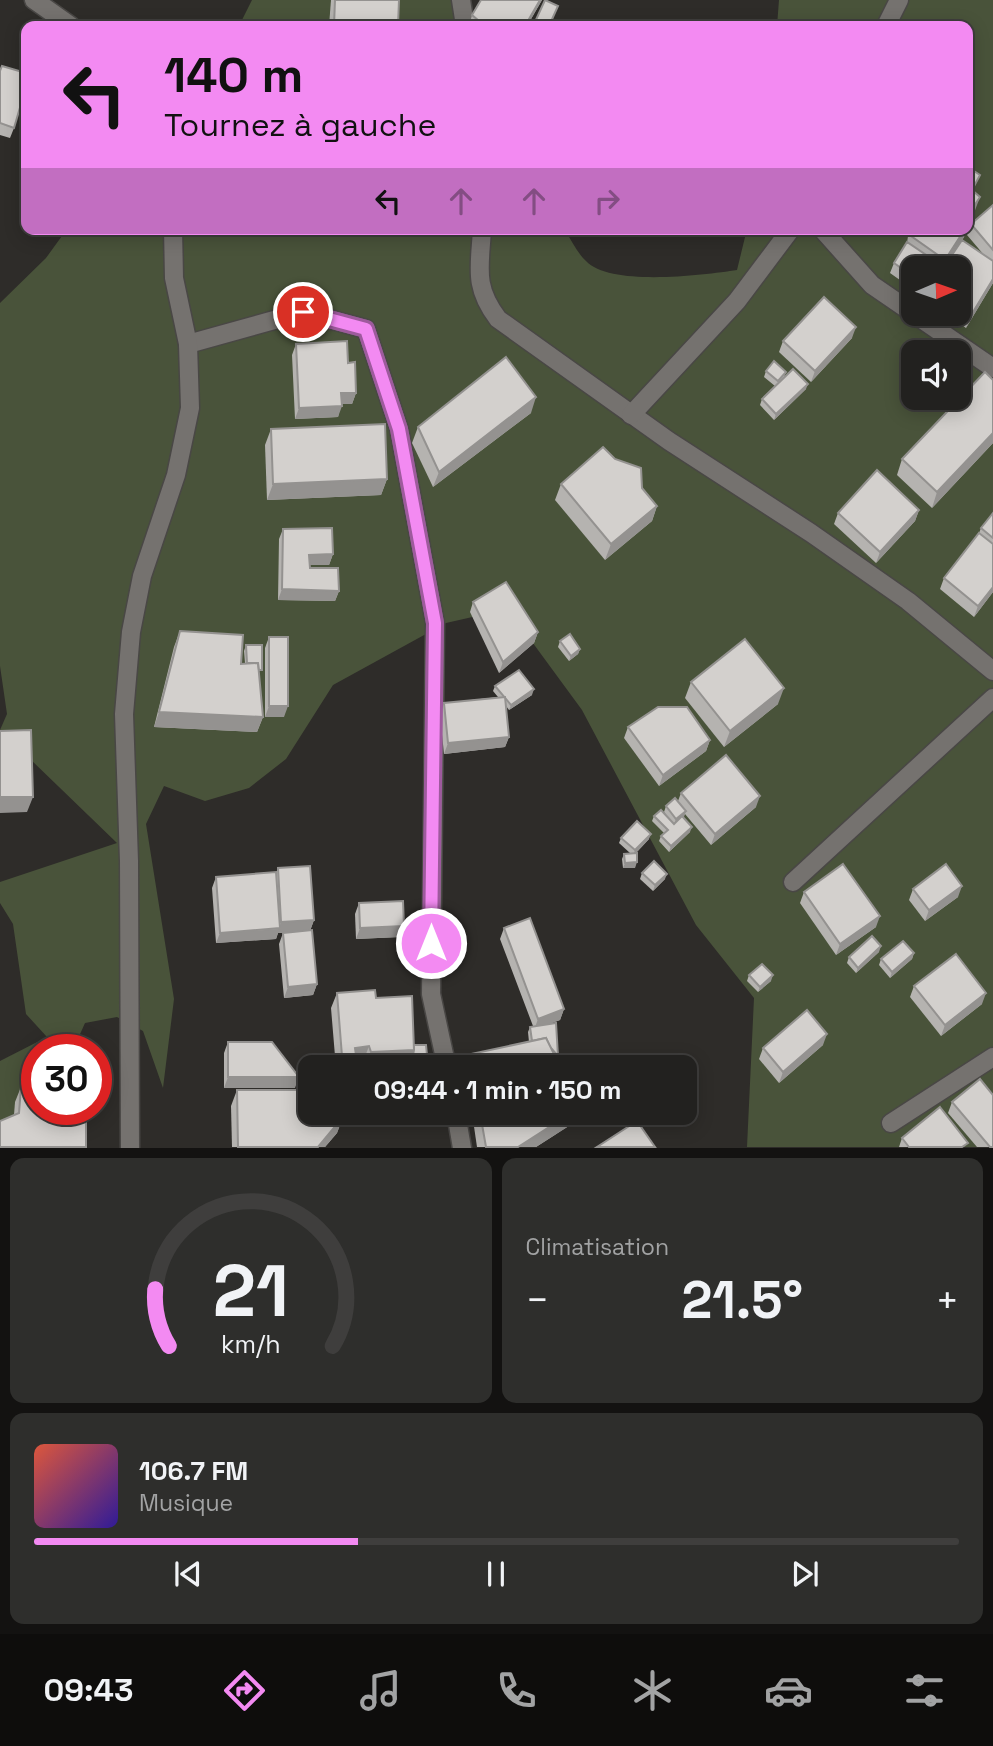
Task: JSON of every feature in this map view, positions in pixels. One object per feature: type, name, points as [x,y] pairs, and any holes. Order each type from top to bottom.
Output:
[{"type":"street","points":[[34,0],[64,21]]},
{"type":"street","points":[[461,0],[464,21]]},
{"type":"street","points":[[888,21],[899,0]]},
{"type":"street","points":[[130,1147],[129,861],[124,714],[131,632],[142,576],[176,475],[190,408],[188,344],[174,278],[173,235]]},
{"type":"street","points":[[482,235],[479,274],[483,300],[498,318],[631,415],[908,601],[993,671]]},
{"type":"street","points":[[631,415],[737,301],[786,235]]},
{"type":"street","points":[[827,235],[872,285],[993,368]]},
{"type":"street","points":[[188,344],[303,312],[366,329],[399,429],[435,623],[431,994],[444,1055]]},
{"type":"street","points":[[793,882],[993,698]]},
{"type":"street","points":[[891,1123],[993,1057]]},
{"type":"street","points":[[458,1125],[462,1147]]},
{"type":"green space","points":[[252,0],[459,0],[461,21],[242,21]]},
{"type":"green space","points":[[779,0],[993,0],[993,1147],[747,1147],[754,998],[696,925],[582,710],[527,635],[490,613],[446,623],[333,685],[286,759],[249,788],[205,801],[164,786],[146,824],[174,999],[163,1088],[143,1031],[117,1017],[85,1023],[80,1034],[44,1034],[26,1014],[13,924],[0,903],[0,882],[117,843],[0,730],[7,714],[0,666],[0,303],[46,258],[63,235],[568,235],[586,261],[598,269],[615,274],[658,277],[737,270],[746,235],[973,235],[973,21],[777,21]]},
{"type":"green space","points":[[21,1050],[22,1125],[0,1147],[0,1061]]},
{"type":"building","points":[[335,0],[399,0],[398,21],[334,21]]},
{"type":"building","points":[[481,0],[540,0],[528,21],[479,21],[472,15]]},
{"type":"building","points":[[545,0],[558,6],[551,21],[535,21]]},
{"type":"building","points":[[2,66],[21,72],[21,104],[14,128],[0,123]]},
{"type":"building","points":[[973,161],[974,171],[980,175],[973,188]]},
{"type":"building","points":[[973,191],[980,197],[973,208]]},
{"type":"building","points":[[993,205],[993,250],[973,226],[973,222]]},
{"type":"building","points":[[911,235],[961,235],[948,256],[939,256]]},
{"type":"building","points":[[962,240],[993,261],[993,279],[971,315],[971,256],[951,256]]},
{"type":"building","points":[[907,242],[928,256],[901,256],[901,268],[894,263]]},
{"type":"building","points":[[824,297],[856,327],[815,371],[783,341]]},
{"type":"building","points":[[347,341],[348,363],[355,362],[356,393],[341,393],[342,406],[299,408],[296,344]]},
{"type":"building","points":[[506,357],[536,397],[439,472],[418,427]]},
{"type":"building","points":[[774,361],[786,372],[778,381],[766,371]]},
{"type":"building","points":[[793,369],[808,384],[776,414],[762,399]]},
{"type":"building","points":[[985,372],[993,380],[993,433],[937,492],[902,459],[949,410],[971,410],[971,387]]},
{"type":"building","points":[[385,424],[387,479],[273,484],[271,429]]},
{"type":"building","points":[[603,447],[615,459],[641,468],[642,488],[657,506],[611,544],[561,484]]},
{"type":"building","points":[[877,470],[919,510],[880,552],[838,513]]},
{"type":"building","points":[[993,513],[993,538],[981,528]]},
{"type":"building","points":[[332,528],[333,554],[309,555],[310,568],[338,568],[339,591],[282,589],[283,529]]},
{"type":"building","points":[[979,533],[993,544],[993,587],[978,606],[944,578]]},
{"type":"building","points":[[506,582],[538,632],[503,662],[473,602]]},
{"type":"building","points":[[180,631],[243,635],[241,664],[258,663],[263,717],[159,712]]},
{"type":"building","points":[[570,634],[580,649],[571,656],[560,641]]},
{"type":"building","points":[[269,637],[288,637],[288,706],[269,706]]},
{"type":"building","points":[[745,639],[784,688],[730,731],[691,682]]},
{"type":"building","points":[[246,645],[262,645],[262,670],[259,670],[258,663],[247,663]]},
{"type":"building","points":[[519,670],[534,689],[511,705],[495,686]]},
{"type":"building","points":[[505,697],[509,737],[448,743],[444,703]]},
{"type":"building","points":[[658,707],[687,707],[710,740],[663,775],[628,727]]},
{"type":"building","points":[[31,730],[33,797],[0,797],[0,731]]},
{"type":"building","points":[[726,755],[760,796],[715,834],[681,793]]},
{"type":"building","points":[[675,798],[686,811],[676,819],[666,806]]},
{"type":"building","points":[[661,810],[674,824],[682,816],[692,827],[671,846],[661,836],[668,830],[654,816]]},
{"type":"building","points":[[637,821],[651,834],[635,850],[621,838]]},
{"type":"building","points":[[637,853],[637,862],[625,863],[624,854]]},
{"type":"building","points":[[654,861],[667,874],[655,885],[642,873]]},
{"type":"building","points":[[843,864],[880,916],[840,944],[804,892]]},
{"type":"building","points":[[946,864],[962,886],[929,910],[913,889]]},
{"type":"building","points":[[310,866],[314,920],[281,922],[278,868]]},
{"type":"building","points":[[276,872],[280,928],[220,933],[216,877]]},
{"type":"building","points":[[403,901],[404,926],[360,928],[359,903]]},
{"type":"building","points":[[530,918],[564,1009],[538,1019],[504,928]]},
{"type":"building","points":[[312,930],[317,984],[288,987],[283,933]]},
{"type":"building","points":[[872,936],[881,946],[858,968],[849,957]]},
{"type":"building","points":[[903,941],[914,953],[892,972],[881,959]]},
{"type":"building","points":[[956,954],[986,993],[945,1025],[914,986]]},
{"type":"building","points":[[762,964],[773,975],[760,987],[749,975]]},
{"type":"building","points":[[375,990],[376,998],[412,996],[414,1050],[371,1052],[369,1046],[355,1048],[356,1055],[342,1055],[337,993]]},
{"type":"building","points":[[807,1010],[827,1034],[783,1072],[763,1048]]},
{"type":"building","points":[[556,1023],[558,1055],[546,1038],[532,1041],[530,1027]]},
{"type":"building","points":[[546,1038],[554,1055],[471,1055]]},
{"type":"building","points":[[228,1042],[272,1042],[298,1076],[298,1077],[228,1077]]},
{"type":"building","points":[[414,1045],[426,1045],[427,1055],[413,1055]]},
{"type":"building","points":[[980,1079],[993,1095],[993,1147],[990,1147],[952,1102]]},
{"type":"building","points":[[21,1087],[21,1125],[86,1125],[86,1147],[0,1147],[0,1121],[19,1113]]},
{"type":"building","points":[[237,1090],[298,1090],[298,1125],[336,1125],[318,1147],[238,1147]]},
{"type":"building","points":[[940,1107],[968,1143],[962,1147],[909,1147],[902,1138]]},
{"type":"building","points":[[482,1125],[552,1125],[518,1147],[486,1147]]},
{"type":"building","points":[[631,1125],[640,1125],[655,1147],[597,1147]]},
{"type":"route","points":[[303,312],[366,329],[399,429],[435,623],[431,943]]}]
